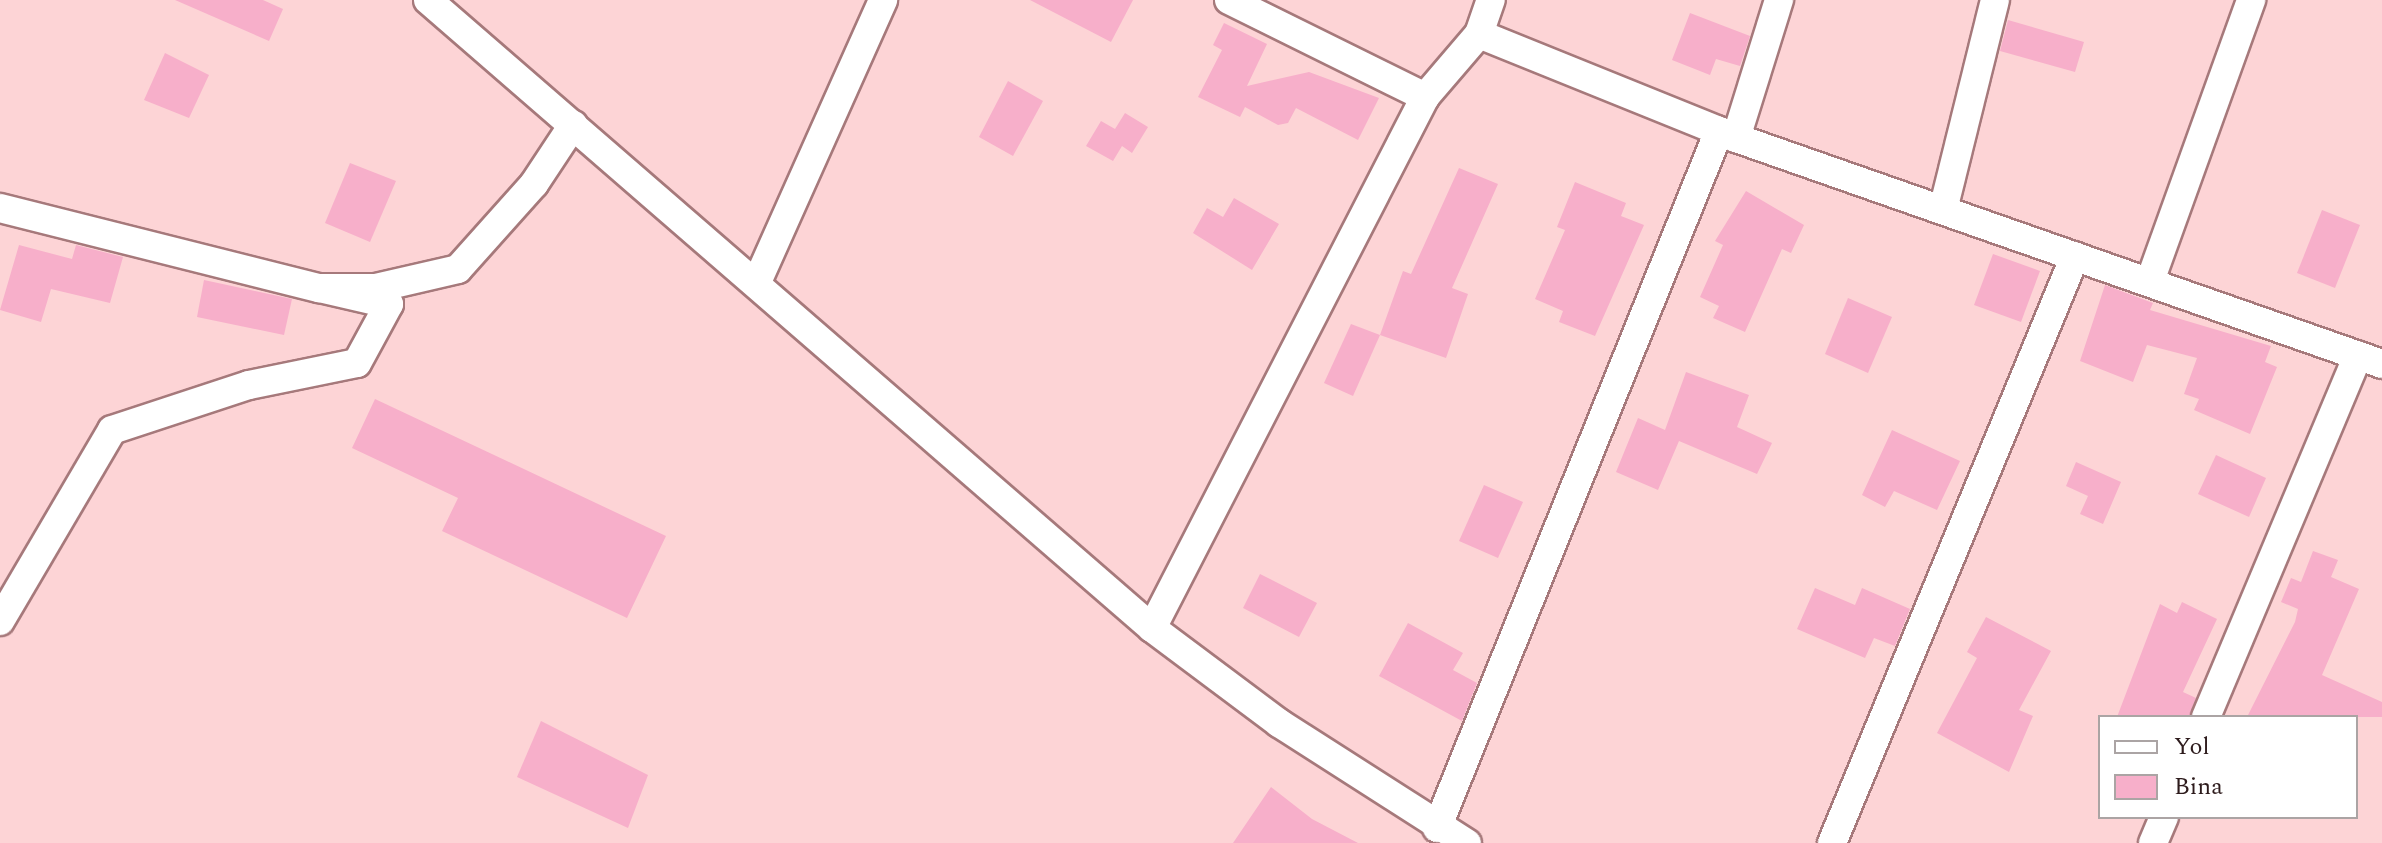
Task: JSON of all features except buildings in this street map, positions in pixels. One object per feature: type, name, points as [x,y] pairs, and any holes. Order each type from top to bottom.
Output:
[{"type":"street","points":[[428,0],[757,282],[1152,628],[1437,828],[1467,843]]},
{"type":"street","points":[[757,282],[883,0]]},
{"type":"street","points":[[1229,0],[1425,97]]},
{"type":"street","points":[[1152,628],[1425,97],[1479,34],[1491,0]]},
{"type":"street","points":[[1437,828],[1728,135],[1779,0]]},
{"type":"street","points":[[1943,210],[1995,0]]},
{"type":"street","points":[[2150,281],[2251,0]]},
{"type":"street","points":[[1479,34],[1728,135],[2370,360],[2207,715]]},
{"type":"street","points":[[319,288],[376,288],[458,269],[534,184],[573,125]]},
{"type":"street","points":[[0,208],[389,304],[357,363],[249,385],[112,430],[0,621]]},
{"type":"street","points":[[1832,843],[2075,256]]},
{"type":"street","points":[[2153,843],[2163,819]]}]
